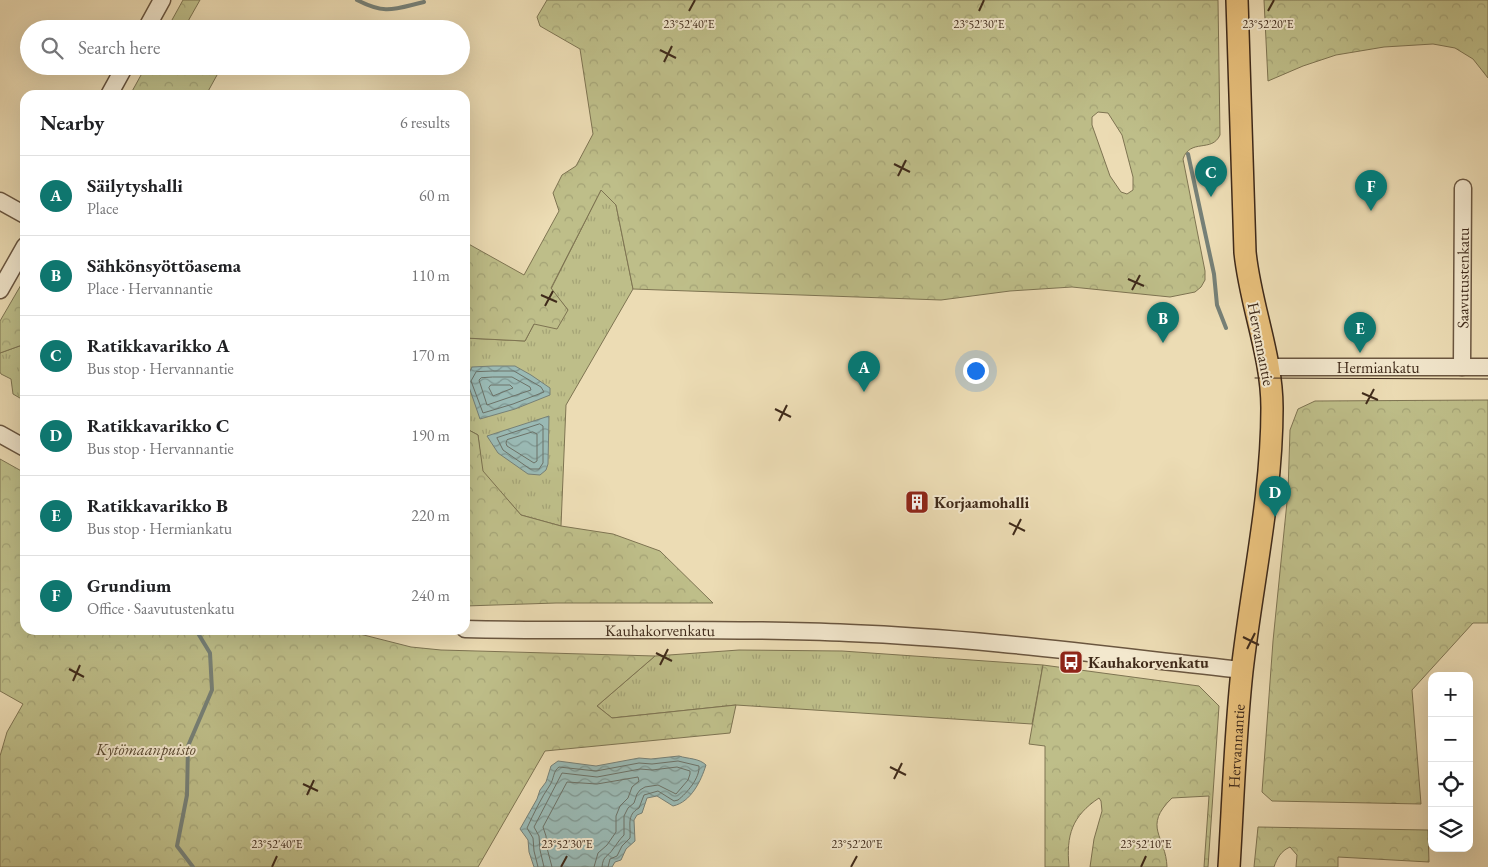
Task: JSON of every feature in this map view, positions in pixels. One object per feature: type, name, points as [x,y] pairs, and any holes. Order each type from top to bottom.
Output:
[{"type":"main road","name":"Hervannantie","points":[[1229,867],[1242,670],[1264,518],[1270,456],[1272,406],[1268,367],[1247,278],[1244,252],[1237,0]]},
{"type":"street","points":[[150,20],[158,1]]},
{"type":"street","points":[[112,90],[120,75]]},
{"type":"street","name":"Saavutustenkatu","points":[[1462,367],[1463,188]]},
{"type":"street","points":[[0,201],[20,212]]},
{"type":"street","points":[[0,290],[20,255]]},
{"type":"street","name":"Hermiankatu","points":[[1268,367],[1488,367]]},
{"type":"street","points":[[0,434],[20,445]]},
{"type":"street","name":"Kauhakorvenkatu","points":[[470,629],[729,629],[850,632],[1023,646],[1242,670]]},
{"type":"green space","points":[[183,0],[200,0],[189,20],[172,20]]},
{"type":"green space","points":[[547,0],[1218,0],[1220,135],[1212,143],[1191,149],[1183,159],[1205,271],[1205,280],[1195,292],[1170,297],[1072,287],[1010,291],[941,300],[633,289],[616,205],[601,190],[551,288],[568,310],[557,329],[534,324],[525,341],[470,338],[470,245],[524,275],[559,211],[553,193],[562,175],[576,166],[593,134],[580,49],[540,26],[537,17]],"holes":[[[1098,112],[1108,113],[1122,135],[1133,177],[1133,190],[1127,194],[1121,192],[1110,176],[1092,125],[1092,117]]]},
{"type":"green space","points":[[1264,0],[1488,0],[1488,78],[1473,59],[1455,48],[1433,44],[1384,47],[1336,55],[1303,66],[1268,81]]},
{"type":"green space","points":[[141,75],[217,75],[209,90],[133,90]]},
{"type":"green space","points":[[601,190],[616,205],[633,289],[566,405],[561,526],[521,515],[482,471],[478,435],[470,431],[470,338],[525,341],[534,324],[568,310],[551,289]]},
{"type":"green space","points":[[20,287],[20,346],[0,353],[0,321]]},
{"type":"green space","points":[[20,346],[20,398],[13,394],[11,379],[0,372],[0,353]]},
{"type":"green space","points":[[1488,400],[1488,623],[1473,623],[1412,690],[1421,804],[1272,801],[1262,792],[1273,641],[1288,492],[1290,430],[1298,409],[1315,401]]},
{"type":"green space","points":[[470,431],[478,435],[483,471],[521,515],[561,526],[613,534],[660,551],[713,603],[556,603],[470,606]]},
{"type":"green space","name":"Kytömaanpuisto","points":[[0,459],[20,470],[20,635],[364,635],[411,647],[441,650],[655,656],[597,706],[612,718],[736,705],[730,733],[545,751],[478,867],[0,867],[0,756],[7,732],[23,704],[0,691]]},
{"type":"green space","points":[[739,650],[842,651],[1043,665],[1032,724],[736,705],[612,718],[597,706],[655,656]]},
{"type":"green space","points":[[1043,665],[1199,686],[1219,706],[1208,867],[1204,867],[1209,796],[1172,798],[1163,808],[1158,817],[1157,824],[1166,856],[1167,867],[1090,867],[1094,839],[1102,811],[1099,798],[1082,812],[1073,827],[1069,845],[1069,867],[1045,867],[1045,746],[1029,744]]},
{"type":"green space","points":[[1258,827],[1428,830],[1429,862],[1338,857],[1338,867],[1296,867],[1297,855],[1290,847],[1280,855],[1274,867],[1254,867]]},
{"type":"water","points":[[515,366],[550,388],[550,395],[515,409],[480,419],[470,390],[470,371],[472,367]]},
{"type":"water","points":[[549,416],[548,464],[546,470],[540,475],[528,474],[498,453],[487,436]]},
{"type":"water","points":[[679,756],[697,760],[706,765],[698,784],[685,800],[673,806],[657,796],[647,798],[642,813],[637,815],[634,820],[635,841],[626,849],[621,860],[615,862],[612,867],[534,867],[529,852],[528,840],[520,829],[546,782],[551,766],[558,761],[596,766],[639,758],[651,759]]},
{"type":"waterway","points":[[357,0],[375,8],[383,9],[424,2]]},
{"type":"waterway","points":[[1188,154],[1214,274],[1217,305],[1226,328]]},
{"type":"waterway","points":[[193,867],[177,846],[187,795],[188,746],[212,690],[210,653],[199,635]]},
{"type":"tram line","points":[[1255,378],[1488,379]]},
{"type":"place","name":"Ratikkavarikko A","points":[[1211,197]]},
{"type":"place","name":"Grundium","points":[[1371,211]]},
{"type":"place","name":"Sähkönsyöttöasema","points":[[1163,343]]},
{"type":"place","name":"Ratikkavarikko B","points":[[1360,353]]},
{"type":"place","name":"Säilytyshalli","points":[[864,392]]},
{"type":"place","name":"Korjaamohalli","points":[[917,502]]},
{"type":"place","name":"Ratikkavarikko C","points":[[1275,517]]},
{"type":"place","name":"Kauhakorvenkatu","points":[[1071,662]]}]
